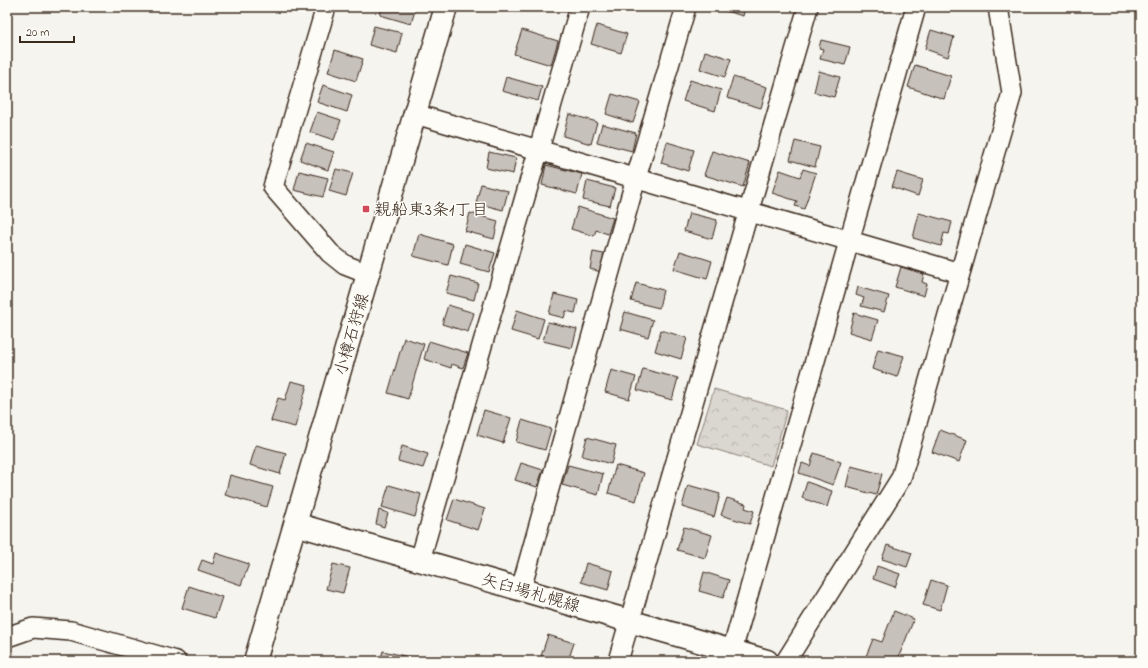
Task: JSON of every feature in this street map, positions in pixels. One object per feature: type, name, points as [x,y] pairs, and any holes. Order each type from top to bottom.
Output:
[{"type":"main road","name":"小樽石狩線","points":[[255,661],[446,7]]},
{"type":"main road","name":"矢臼場札幌線","points":[[295,524],[767,661]]},
{"type":"street","points":[[326,7],[273,187],[330,253],[345,266],[368,274]]},
{"type":"street","points":[[420,560],[580,7]]},
{"type":"street","points":[[521,589],[636,178],[686,7]]},
{"type":"street","points":[[618,661],[808,7]]},
{"type":"street","points":[[732,651],[848,240],[916,7]]},
{"type":"street","points":[[786,661],[901,478],[1012,93],[998,7]]},
{"type":"street","points":[[415,114],[960,273]]},
{"type":"street","points":[[7,637],[33,628],[71,631],[176,661]]},
{"type":"green space","points":[[714,389],[787,410],[771,466],[697,444]]},
{"type":"building","points":[[382,7],[416,7],[411,24],[380,15]]},
{"type":"building","points":[[723,7],[745,7],[743,16],[722,10]]},
{"type":"building","points":[[597,25],[627,34],[621,53],[591,44]]},
{"type":"building","points":[[374,26],[402,33],[397,53],[369,45]]},
{"type":"building","points":[[522,30],[558,41],[551,65],[514,54]]},
{"type":"building","points":[[931,30],[954,37],[948,57],[925,49]]},
{"type":"building","points":[[821,40],[850,47],[845,65],[820,59],[823,49],[819,48]]},
{"type":"building","points":[[335,50],[363,59],[356,81],[328,72]]},
{"type":"building","points":[[705,51],[731,59],[725,77],[700,69]]},
{"type":"building","points":[[915,65],[951,76],[944,99],[908,87]]},
{"type":"building","points":[[819,71],[840,77],[834,97],[814,92]]},
{"type":"building","points":[[506,77],[542,87],[538,101],[502,91]]},
{"type":"building","points":[[733,77],[767,87],[761,108],[727,98]]},
{"type":"building","points":[[690,80],[721,90],[715,111],[683,101]]},
{"type":"building","points":[[323,85],[352,95],[347,112],[317,102]]},
{"type":"building","points":[[612,94],[640,102],[633,123],[606,114]]},
{"type":"building","points":[[317,112],[341,120],[334,140],[310,132]]},
{"type":"building","points":[[569,114],[597,122],[591,144],[563,136]]},
{"type":"building","points":[[602,124],[636,133],[632,151],[597,142]]},
{"type":"building","points":[[795,141],[820,147],[815,167],[790,160]]},
{"type":"building","points":[[667,142],[694,150],[688,171],[661,163]]},
{"type":"building","points":[[306,143],[334,152],[328,170],[300,160]]},
{"type":"building","points":[[712,151],[750,163],[743,187],[704,175]]},
{"type":"building","points":[[489,152],[516,158],[513,174],[486,168]]},
{"type":"building","points":[[546,165],[582,174],[577,194],[542,185]]},
{"type":"building","points":[[336,169],[353,173],[346,196],[329,191]]},
{"type":"building","points":[[803,169],[816,173],[804,209],[795,206],[797,201],[772,193],[780,170],[800,177]]},
{"type":"building","points":[[299,171],[328,178],[323,197],[294,190]]},
{"type":"building","points":[[897,172],[923,180],[918,196],[892,187]]},
{"type":"building","points":[[587,181],[615,188],[610,206],[583,200]]},
{"type":"building","points":[[481,184],[508,191],[503,210],[476,203]]},
{"type":"building","points":[[578,207],[613,218],[608,234],[596,230],[594,236],[571,229]]},
{"type":"building","points":[[470,213],[498,221],[494,239],[465,231]]},
{"type":"building","points":[[689,213],[717,220],[712,239],[684,231]]},
{"type":"building","points":[[919,213],[952,222],[949,234],[944,233],[941,246],[913,238]]},
{"type":"building","points":[[419,234],[453,244],[448,265],[413,256]]},
{"type":"building","points":[[465,244],[495,253],[489,272],[460,264]]},
{"type":"building","points":[[680,251],[712,261],[707,279],[674,269]]},
{"type":"building","points":[[593,252],[604,254],[601,272],[590,269]]},
{"type":"building","points":[[901,267],[924,274],[922,282],[927,284],[924,296],[895,287]]},
{"type":"building","points":[[451,276],[478,283],[474,300],[446,293]]},
{"type":"building","points":[[636,283],[663,290],[659,308],[631,301]]},
{"type":"building","points":[[858,287],[889,296],[884,312],[861,306],[864,298],[856,295]]},
{"type":"building","points":[[554,294],[578,300],[575,313],[566,311],[564,318],[549,314]]},
{"type":"building","points":[[448,305],[474,313],[468,332],[442,324]]},
{"type":"building","points":[[517,310],[544,319],[538,339],[511,331]]},
{"type":"building","points":[[625,312],[653,320],[648,337],[620,329]]},
{"type":"building","points":[[854,313],[878,320],[872,339],[849,332]]},
{"type":"building","points":[[548,322],[577,329],[572,348],[543,341]]},
{"type":"building","points":[[661,330],[687,338],[681,359],[655,351]]},
{"type":"building","points":[[404,338],[424,344],[408,399],[388,393]]},
{"type":"building","points":[[429,341],[468,353],[463,368],[452,364],[451,368],[424,359]]},
{"type":"building","points":[[878,349],[904,356],[897,377],[872,369]]},
{"type":"building","points":[[643,369],[678,378],[672,400],[637,390]]},
{"type":"building","points":[[611,370],[636,377],[629,399],[605,392]]},
{"type":"building","points":[[291,381],[307,385],[295,427],[271,421],[278,398],[285,400]]},
{"type":"building","points":[[484,410],[511,418],[503,443],[477,435]]},
{"type":"building","points":[[522,420],[551,429],[545,450],[516,442]]},
{"type":"building","points":[[940,430],[967,440],[959,462],[932,452]]},
{"type":"building","points":[[587,437],[616,445],[611,464],[582,456]]},
{"type":"building","points":[[256,445],[286,453],[280,474],[250,465]]},
{"type":"building","points":[[402,446],[428,454],[423,468],[398,461]]},
{"type":"building","points":[[814,453],[841,462],[833,485],[799,473],[802,463],[810,466]]},
{"type":"building","points":[[521,463],[543,470],[537,487],[515,480]]},
{"type":"building","points":[[568,465],[603,474],[598,495],[562,485]]},
{"type":"building","points":[[616,465],[644,473],[636,501],[608,493]]},
{"type":"building","points":[[851,466],[882,474],[876,495],[846,487]]},
{"type":"building","points":[[230,475],[273,487],[267,507],[225,495]]},
{"type":"building","points":[[807,482],[832,491],[827,507],[802,498]]},
{"type":"building","points":[[389,485],[421,494],[415,517],[382,507]]},
{"type":"building","points":[[688,485],[720,494],[714,517],[682,507]]},
{"type":"building","points":[[727,498],[746,504],[745,508],[754,511],[750,524],[721,515]]},
{"type":"building","points":[[454,499],[485,509],[478,530],[447,520]]},
{"type":"building","points":[[379,510],[388,513],[384,527],[376,524]]},
{"type":"building","points":[[684,527],[712,535],[705,558],[677,550]]},
{"type":"building","points":[[887,545],[912,553],[907,567],[882,559]]},
{"type":"building","points":[[216,553],[249,564],[241,585],[198,570],[202,560],[213,564]]},
{"type":"building","points":[[586,563],[613,571],[608,590],[581,582]]},
{"type":"building","points":[[333,564],[350,568],[343,593],[326,589]]},
{"type":"building","points":[[877,566],[900,574],[895,587],[873,579]]},
{"type":"building","points":[[704,572],[729,580],[723,598],[699,591]]},
{"type":"building","points":[[931,580],[947,585],[940,610],[923,605]]},
{"type":"building","points":[[189,586],[222,597],[215,618],[182,608]]},
{"type":"building","points":[[894,611],[914,619],[897,661],[864,661],[873,639],[882,642]]},
{"type":"building","points":[[548,635],[574,643],[568,661],[557,661],[541,656]]},
{"type":"building","points":[[383,651],[413,658],[412,661],[380,661]]},
{"type":"place","name":"親船東3条1丁目","points":[[366,209]]}]
